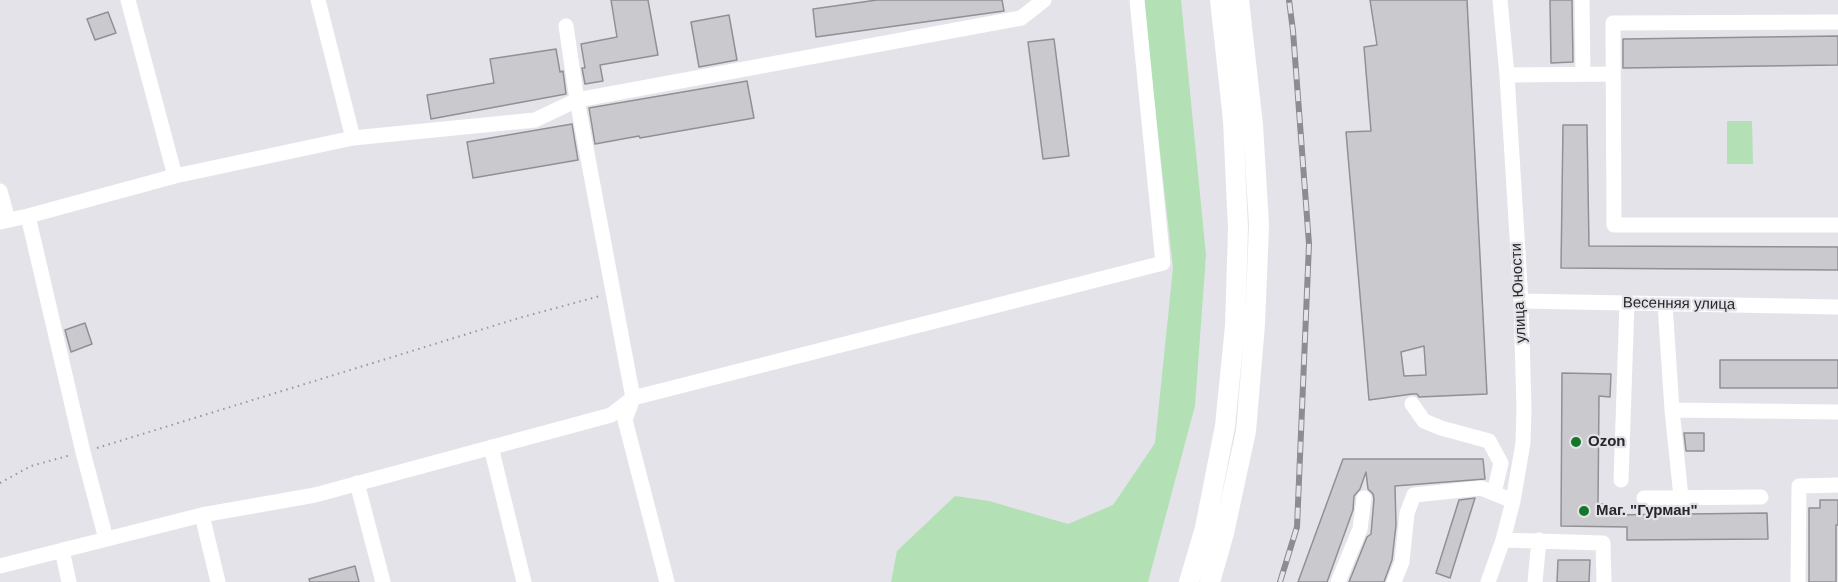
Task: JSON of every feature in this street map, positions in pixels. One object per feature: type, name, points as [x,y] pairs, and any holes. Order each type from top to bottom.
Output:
[{"type":"main road","points":[[1189,582],[1205,528],[1225,426],[1235,327],[1238,229],[1233,120],[1220,0]]},
{"type":"main road","points":[[1210,582],[1224,532],[1246,431],[1255,324],[1259,225],[1253,125],[1239,0]]},
{"type":"street","points":[[128,0],[175,176]]},
{"type":"street","points":[[318,0],[353,138]]},
{"type":"street","points":[[0,191],[4,221],[175,176],[353,138],[535,120],[577,100],[1021,18],[1044,0]]},
{"type":"street","points":[[0,566],[202,515],[315,495],[611,415],[633,398],[1163,263],[1137,0]]},
{"type":"street","name":"улица Юности","points":[[1488,582],[1503,540],[1513,501],[1522,443],[1524,409],[1521,301],[1500,0]]},
{"type":"street","points":[[1582,0],[1583,74]]},
{"type":"street","points":[[1838,22],[1613,23],[1612,74],[1614,225],[1838,225]]},
{"type":"street","points":[[566,26],[577,100],[633,398],[625,420],[667,582]]},
{"type":"street","points":[[1507,75],[1612,74]]},
{"type":"street","points":[[28,216],[83,452],[106,539]]},
{"type":"street","name":"Весенняя улица","points":[[1521,301],[1838,307]]},
{"type":"street","points":[[1621,480],[1627,303]]},
{"type":"street","points":[[1665,304],[1680,497]]},
{"type":"street","points":[[1412,404],[1425,421],[1441,428],[1489,441],[1501,464],[1494,493]]},
{"type":"street","points":[[1672,410],[1838,412]]},
{"type":"street","points":[[491,447],[524,582]]},
{"type":"street","points":[[357,483],[383,582]]},
{"type":"street","points":[[1798,582],[1799,486],[1838,484]]},
{"type":"street","points":[[1394,582],[1402,562],[1407,513],[1414,495],[1481,488],[1513,501]]},
{"type":"street","points":[[1644,498],[1761,497]]},
{"type":"street","points":[[1338,582],[1360,529],[1364,498]]},
{"type":"street","points":[[202,515],[218,582]]},
{"type":"street","points":[[1503,540],[1604,543],[1604,582]]},
{"type":"street","points":[[1535,582],[1539,540]]},
{"type":"street","points":[[62,550],[69,582]]},
{"type":"path","points":[[0,483],[31,466],[519,318],[614,292]]},
{"type":"green space","points":[[1143,0],[1181,0],[1206,255],[1195,406],[1148,582],[891,582],[897,551],[955,496],[989,501],[1068,524],[1113,505],[1155,443],[1173,268]]},
{"type":"green space","points":[[1727,121],[1752,121],[1753,164],[1727,164]]},
{"type":"building","points":[[611,0],[648,0],[658,55],[600,65],[603,81],[585,84],[581,44],[617,37]]},
{"type":"building","points":[[877,0],[1002,0],[1004,11],[816,37],[813,9]]},
{"type":"building","points":[[1370,0],[1467,0],[1487,394],[1419,397],[1417,394],[1412,394],[1369,400],[1346,132],[1371,131],[1364,47],[1377,45]],"holes":[[[1424,346],[1426,375],[1404,376],[1401,352]]]},
{"type":"building","points":[[1550,0],[1572,0],[1573,62],[1551,63]]},
{"type":"building","points":[[108,12],[116,33],[95,40],[87,19]]},
{"type":"building","points":[[729,15],[737,60],[699,67],[691,22]]},
{"type":"building","points":[[1838,36],[1838,65],[1623,68],[1623,39]]},
{"type":"building","points":[[1054,39],[1069,156],[1043,159],[1028,42]]},
{"type":"building","points":[[556,49],[560,72],[563,71],[566,94],[431,119],[427,95],[494,83],[490,59]]},
{"type":"building","points":[[747,81],[754,118],[595,144],[589,108]]},
{"type":"building","points":[[572,124],[578,160],[473,178],[467,142]]},
{"type":"building","points":[[1563,125],[1587,125],[1589,246],[1838,247],[1838,270],[1561,268]]},
{"type":"building","points":[[85,323],[92,344],[71,352],[65,330]]},
{"type":"building","points":[[1720,360],[1838,360],[1838,388],[1720,388]]},
{"type":"building","points":[[1562,373],[1611,374],[1610,397],[1599,396],[1598,504],[1608,504],[1608,515],[1767,513],[1768,539],[1627,540],[1627,527],[1561,526]]},
{"type":"building","points":[[1684,433],[1704,433],[1704,451],[1686,451]]},
{"type":"building","points":[[1343,459],[1483,459],[1485,479],[1395,486],[1396,525],[1392,560],[1384,582],[1349,582],[1367,537],[1371,534],[1374,499],[1368,489],[1366,472],[1360,489],[1354,496],[1353,510],[1327,582],[1298,582]]},
{"type":"building","points":[[1475,498],[1450,578],[1436,573],[1459,500]]},
{"type":"building","points":[[1820,500],[1838,500],[1836,582],[1809,582],[1809,508],[1820,508]]},
{"type":"building","points":[[1558,560],[1590,560],[1589,582],[1557,582]]},
{"type":"building","points":[[355,566],[359,582],[310,582],[309,579]]},
{"type":"railway","points":[[1280,582],[1297,527],[1309,244],[1289,0]]},
{"type":"place","name":"Ozon","points":[[1576,442]]},
{"type":"place","name":"Маг. \"Гурман\"","points":[[1584,511]]}]
